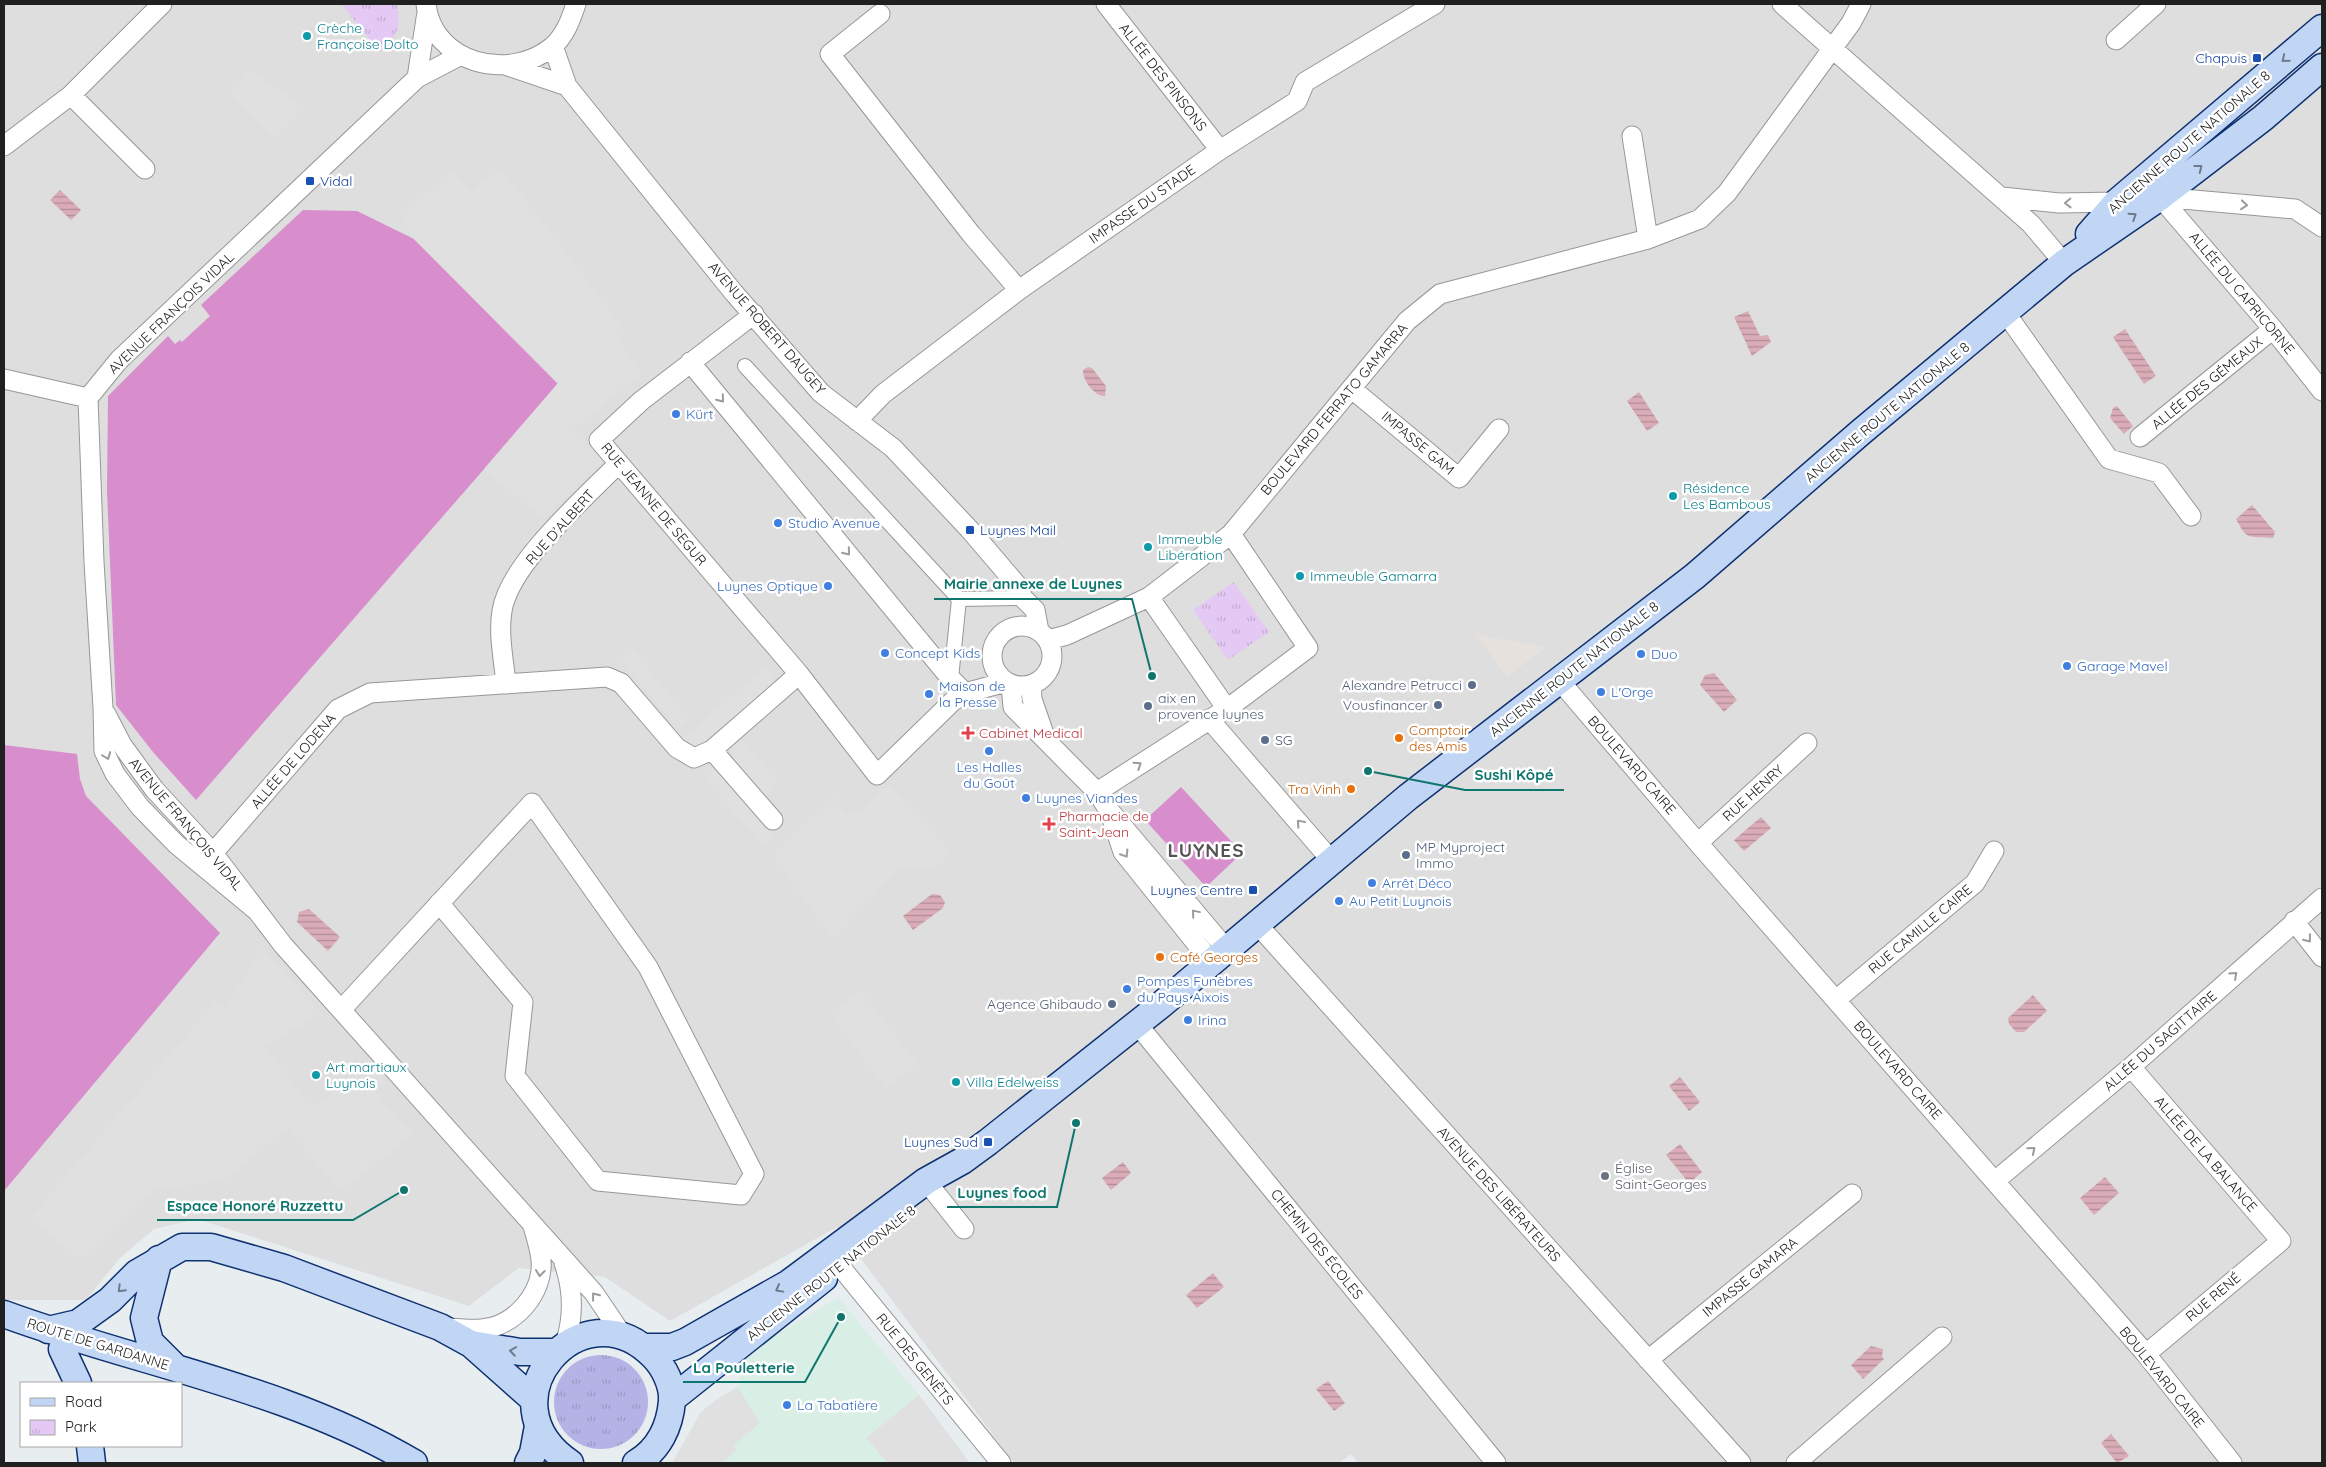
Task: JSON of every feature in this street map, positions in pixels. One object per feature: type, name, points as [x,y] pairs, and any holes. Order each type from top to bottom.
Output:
[{"type":"main road","name":"ANCIENNE ROUTE NATIONALE 8","points":[[2064,263],[2117,202],[2322,28]]},
{"type":"main road","name":"ANCIENNE ROUTE NATIONALE 8","points":[[672,1399],[835,1260],[1138,1024],[1408,797],[1694,576],[2064,263],[2160,197],[2263,118],[2322,67]]},
{"type":"main road","points":[[77,1382],[55,1340],[110,1300],[137,1273],[159,1259],[182,1247],[211,1247],[284,1268],[440,1327],[471,1344],[533,1399]]},
{"type":"main road","points":[[159,1259],[144,1318],[150,1342],[172,1380]]},
{"type":"main road","name":"ANCIENNE ROUTE NATIONALE 8","points":[[560,1348],[584,1336],[603,1333],[634,1342],[672,1347],[685,1342],[789,1283],[835,1260]]},
{"type":"main road","name":"ROUTE DE GARDANNE","points":[[4,1314],[55,1340]]},
{"type":"main road","name":"ROUTE DE GARDANNE","points":[[4,1328],[55,1340],[172,1380]]},
{"type":"main road","points":[[634,1342],[658,1361],[668,1379],[672,1399],[668,1426],[647,1459]]},
{"type":"main road","points":[[471,1344],[520,1352],[560,1348]]},
{"type":"main road","points":[[560,1348],[543,1366],[536,1382],[533,1399],[538,1426],[545,1441],[556,1454],[570,1463]]},
{"type":"main road","name":"ROUTE DE GARDANNE","points":[[182,1382],[298,1407],[414,1463]]},
{"type":"main road","name":"ROUTE DE GARDANNE","points":[[182,1383],[294,1422],[383,1463]]},
{"type":"main road","points":[[528,1463],[533,1453],[538,1426]]},
{"type":"street","points":[[4,146],[71,95],[162,4]]},
{"type":"street","points":[[508,66],[532,59],[553,46],[568,26],[576,4]]},
{"type":"street","name":"ALLÉE DES PINSONS","points":[[1106,4],[1220,150]]},
{"type":"street","name":"IMPASSE DU STADE","points":[[857,421],[883,394],[1019,290],[1220,150],[1298,101],[1305,82],[1435,4]]},
{"type":"street","points":[[1782,4],[2031,224],[2064,263]]},
{"type":"street","name":"BOULEVARD FERRATO GAMARRA","points":[[1044,635],[1067,635],[1149,597],[1231,534],[1407,321],[1440,294],[1648,239],[1700,219],[1728,193],[1850,23],[1861,4]]},
{"type":"street","points":[[2116,40],[2156,4]]},
{"type":"street","points":[[427,8],[435,29],[446,44],[461,55],[484,64],[508,66],[567,86]]},
{"type":"street","points":[[417,78],[427,8]]},
{"type":"street","points":[[880,14],[830,54],[971,234],[1019,290]]},
{"type":"street","name":"AVENUE ROBERT DAUGEY","points":[[553,46],[567,86],[734,293],[821,393],[893,448],[970,530],[1017,585],[1023,598],[1035,610],[1044,635]]},
{"type":"street","name":"AVENUE FRANÇOIS VIDAL","points":[[257,911],[176,844],[140,807],[114,774],[104,751],[104,708],[93,554],[88,398],[118,360],[417,78],[461,55]]},
{"type":"street","points":[[71,95],[145,169]]},
{"type":"street","points":[[1632,136],[1648,239]]},
{"type":"street","points":[[2160,197],[2295,209],[2322,227]]},
{"type":"street","name":"ALLÉE DU CAPRICORNE","points":[[2160,197],[2273,329],[2322,391]]},
{"type":"street","points":[[2002,198],[2059,203],[2117,202]]},
{"type":"street","points":[[2005,312],[2109,459],[2159,472],[2191,516]]},
{"type":"street","name":"RUE JEANNE DE SEGUR","points":[[754,314],[640,402],[599,440],[799,674],[877,775],[953,701],[965,693],[1008,683]]},
{"type":"street","name":"ALLÉE DES GÉMEAUX","points":[[2140,438],[2273,329]]},
{"type":"street","points":[[690,362],[951,679],[965,693]]},
{"type":"street","points":[[745,366],[959,599],[951,679]]},
{"type":"street","points":[[4,379],[88,398]]},
{"type":"street","name":"IMPASSE GAM","points":[[1352,389],[1460,478],[1498,429]]},
{"type":"street","name":"RUE D’ALBERT","points":[[506,684],[501,636],[502,611],[511,584],[541,544],[619,463]]},
{"type":"street","points":[[1097,792],[1227,709],[1308,648],[1231,534]]},
{"type":"street","points":[[1149,597],[1227,709]]},
{"type":"street","points":[[959,599],[1023,598],[1008,628]]},
{"type":"street","points":[[1019,625],[1030,626],[1044,635],[1052,649],[1052,659],[1049,670],[1042,680],[1021,687],[1008,683],[998,675],[993,666],[991,656],[993,644],[999,635],[1008,628],[1019,625]]},
{"type":"street","points":[[1052,659],[1067,635]]},
{"type":"street","name":"RUE JEANNE DE SEGUR","points":[[965,693],[991,656]]},
{"type":"street","points":[[506,684],[607,677],[621,683],[677,748],[694,758],[712,750],[799,674]]},
{"type":"street","name":"BOULEVARD CAIRE","points":[[1559,680],[1698,843],[2146,1354],[2232,1463]]},
{"type":"street","points":[[1008,683],[1013,707],[1097,792],[1220,956]]},
{"type":"street","name":"ALLÉE DE LODENA","points":[[214,853],[338,709],[370,693],[506,684]]},
{"type":"street","points":[[1031,685],[1032,699],[1045,738]]},
{"type":"street","name":"AVENUE FRANÇOIS VIDAL","points":[[104,708],[122,745],[154,789],[214,853],[283,945],[594,1293],[634,1342]]},
{"type":"street","points":[[1209,719],[1331,860]]},
{"type":"street","name":"RUE HENRY","points":[[1698,843],[1807,743]]},
{"type":"street","points":[[712,750],[773,820]]},
{"type":"street","points":[[341,1010],[439,903],[532,803],[648,968],[754,1174],[740,1195],[598,1181],[515,1076],[523,1002],[439,903]]},
{"type":"street","name":"RUE CAMILLE CAIRE","points":[[1836,1000],[1974,883],[1994,851]]},
{"type":"street","name":"ALLÉE DU SAGITTAIRE","points":[[1995,1181],[2131,1067],[2322,898]]},
{"type":"street","points":[[2294,921],[2322,957]]},
{"type":"street","name":"AVENUE DES LIBÉRATEURS","points":[[1257,924],[1741,1463]]},
{"type":"street","name":"CHEMIN DES ÉCOLES","points":[[1138,1024],[1496,1463]]},
{"type":"street","name":"ALLÉE DE LA BALANCE","points":[[2131,1067],[2281,1241]]},
{"type":"street","points":[[930,1187],[964,1229]]},
{"type":"street","name":"IMPASSE GAMARA","points":[[1648,1360],[1852,1194]]},
{"type":"street","name":"AVENUE FRANÇOIS VIDAL","points":[[440,1327],[483,1330],[510,1320],[528,1303],[539,1282],[541,1261],[533,1225]]},
{"type":"street","name":"RUE RENÉ","points":[[2146,1354],[2281,1241]]},
{"type":"street","name":"AVENUE FRANÇOIS VIDAL","points":[[560,1348],[571,1308],[570,1283],[562,1257]]},
{"type":"street","name":"RUE DES GENÊTS","points":[[835,1260],[1000,1463]]},
{"type":"street","points":[[1796,1463],[1942,1337]]},
{"type":"shaded area","points":[[4,4],[2322,4],[2322,1463],[1358,1463],[1351,1454],[1339,1463],[1014,1463],[837,1227],[670,1321],[605,1277],[519,1268],[469,1306],[197,1219],[154,1229],[120,1258],[86,1300],[4,1300]]},
{"type":"shaded area","points":[[249,71],[305,107],[274,138],[231,93]]},
{"type":"shaded area","points":[[501,168],[622,327],[614,334],[641,374],[572,430],[602,463],[544,519],[484,469],[558,383],[414,239],[400,218],[450,172],[472,192]]},
{"type":"shaded area","points":[[60,190],[81,210],[71,220],[50,200]]},
{"type":"shaded area","points":[[303,210],[357,211],[414,239],[558,384],[196,800],[153,752],[116,705],[107,491],[108,396],[168,336],[175,344],[180,340],[182,342],[210,316],[201,305]]},
{"type":"shaded area","points":[[1748,311],[1760,336],[1768,335],[1771,342],[1752,356],[1734,317]]},
{"type":"shaded area","points":[[2125,329],[2156,376],[2144,384],[2113,337]]},
{"type":"shaded area","points":[[1088,367],[1092,368],[1106,386],[1105,396],[1097,394],[1087,383],[1083,370]]},
{"type":"shaded area","points":[[1639,392],[1659,423],[1647,431],[1627,401]]},
{"type":"shaded area","points":[[2117,406],[2133,426],[2124,434],[2110,418],[2113,408]]},
{"type":"shaded area","points":[[2252,505],[2275,532],[2273,538],[2254,537],[2243,531],[2236,519]]},
{"type":"shaded area","points":[[1476,635],[1546,647],[1507,677]]},
{"type":"shaded area","points":[[633,650],[690,720],[678,730],[621,660]]},
{"type":"shaded area","points":[[766,667],[778,682],[695,752],[682,738]]},
{"type":"shaded area","points":[[1714,673],[1737,700],[1724,712],[1700,685],[1705,675]]},
{"type":"shaded area","points":[[744,741],[779,784],[765,796],[730,753]]},
{"type":"shaded area","points":[[4,745],[77,754],[80,779],[86,796],[220,933],[4,1191]]},
{"type":"shaded area","points":[[714,764],[774,834],[762,844],[702,775]]},
{"type":"shaded area","points":[[888,785],[951,852],[936,868],[901,868],[833,939],[773,855],[833,796],[846,815],[860,813]]},
{"type":"shaded area","points":[[1181,787],[1242,853],[1206,887],[1145,820]]},
{"type":"shaded area","points":[[1761,817],[1771,828],[1744,851],[1734,840]]},
{"type":"shaded area","points":[[932,894],[940,895],[945,902],[943,908],[913,930],[903,916]]},
{"type":"shaded area","points":[[309,909],[340,937],[328,951],[297,922],[299,912]]},
{"type":"shaded area","points":[[262,948],[321,1014],[264,1046],[311,1108],[370,1064],[386,1082],[374,1091],[413,1135],[339,1192],[288,1128],[224,1180],[151,1191],[81,1259],[30,1218],[216,1001],[226,1008]]},
{"type":"shaded area","points":[[860,990],[917,1064],[886,1089],[830,1014]]},
{"type":"shaded area","points":[[2033,995],[2047,1011],[2024,1032],[2016,1032],[2009,1024],[2008,1018]]},
{"type":"shaded area","points":[[1680,1077],[1700,1102],[1689,1111],[1669,1086]]},
{"type":"shaded area","points":[[1680,1144],[1702,1172],[1689,1183],[1666,1155]]},
{"type":"shaded area","points":[[1123,1162],[1131,1173],[1111,1190],[1102,1178]]},
{"type":"shaded area","points":[[2105,1177],[2119,1193],[2094,1215],[2080,1198]]},
{"type":"shaded area","points":[[1213,1273],[1224,1287],[1197,1308],[1186,1295]]},
{"type":"shaded area","points":[[838,1297],[919,1395],[970,1463],[672,1463],[701,1412],[716,1400],[738,1387],[745,1354]]},
{"type":"shaded area","points":[[1871,1346],[1883,1349],[1882,1357],[1884,1359],[1863,1379],[1851,1365]]},
{"type":"shaded area","points":[[1328,1381],[1345,1403],[1334,1411],[1316,1389]]},
{"type":"shaded area","points":[[738,1387],[760,1423],[733,1446],[737,1450],[722,1463],[672,1463],[701,1412],[716,1400]]},
{"type":"shaded area","points":[[919,1395],[970,1463],[888,1463],[866,1438]]},
{"type":"shaded area","points":[[2111,1434],[2129,1456],[2117,1463],[2101,1443]]},
{"type":"green space","points":[[341,4],[397,4],[399,20],[397,31],[380,52]]},
{"type":"green space","points":[[1234,582],[1269,632],[1228,660],[1193,610]]},
{"type":"green space","points":[[601,1355],[619,1359],[634,1369],[644,1384],[648,1402],[644,1420],[634,1435],[619,1445],[601,1449],[583,1445],[568,1435],[558,1420],[554,1402],[558,1384],[568,1369],[583,1359]]},
{"type":"place","name":"Crèche Françoise Dolto","points":[[307,36]]},
{"type":"place","name":"Chapuis","points":[[2257,58]]},
{"type":"place","name":"Vidal","points":[[310,181]]},
{"type":"place","name":"Kürt","points":[[676,414]]},
{"type":"place","name":"Résidence Les Bambous","points":[[1673,496]]},
{"type":"place","name":"Studio Avenue","points":[[778,523]]},
{"type":"place","name":"Luynes Mail","points":[[970,530]]},
{"type":"place","name":"Immeuble Libération","points":[[1148,547]]},
{"type":"place","name":"Immeuble Gamarra","points":[[1300,576]]},
{"type":"place","name":"Luynes Optique","points":[[828,586]]},
{"type":"place","name":"Concept Kids","points":[[885,653]]},
{"type":"place","name":"Duo","points":[[1641,654]]},
{"type":"place","name":"Garage Mavel","points":[[2067,666]]},
{"type":"place","name":"Mairie annexe de Luynes","points":[[1152,676]]},
{"type":"place","name":"Alexandre Petrucci","points":[[1472,685]]},
{"type":"place","name":"L'Orge","points":[[1601,692]]},
{"type":"place","name":"Maison de la Presse","points":[[929,694]]},
{"type":"place","name":"Vousfinancer","points":[[1438,705]]},
{"type":"place","name":"aix en provence luynes","points":[[1148,706]]},
{"type":"place","name":"Cabinet Medical","points":[[968,733]]},
{"type":"place","name":"Comptoir des Amis","points":[[1399,738]]},
{"type":"place","name":"SG","points":[[1265,740]]},
{"type":"place","name":"Les Halles du Goût","points":[[989,751]]},
{"type":"place","name":"Sushi Kôpé","points":[[1368,771]]},
{"type":"place","name":"Tra Vinh","points":[[1351,789]]},
{"type":"place","name":"Luynes Viandes","points":[[1026,798]]},
{"type":"place","name":"Pharmacie de Saint-Jean","points":[[1049,824]]},
{"type":"place","name":"MP Myproject Immo","points":[[1406,855]]},
{"type":"place","name":"Arrêt Déco","points":[[1372,883]]},
{"type":"place","name":"Luynes Centre","points":[[1253,890]]},
{"type":"place","name":"Au Petit Luynois","points":[[1339,901]]},
{"type":"place","name":"Café Georges","points":[[1160,957]]},
{"type":"place","name":"Pompes Funèbres du Pays Aixois","points":[[1127,989]]},
{"type":"place","name":"Agence Ghibaudo","points":[[1112,1004]]},
{"type":"place","name":"Irina","points":[[1188,1020]]},
{"type":"place","name":"Art martiaux Luynois","points":[[316,1075]]},
{"type":"place","name":"Villa Edelweiss","points":[[956,1082]]},
{"type":"place","name":"Luynes food","points":[[1076,1123]]},
{"type":"place","name":"Luynes Sud","points":[[988,1142]]},
{"type":"place","name":"Église Saint-Georges","points":[[1605,1176]]},
{"type":"place","name":"Espace Honoré Ruzzettu","points":[[404,1190]]},
{"type":"place","name":"La Pouletterie","points":[[841,1317]]},
{"type":"place","name":"La Tabatière","points":[[787,1405]]},
{"type":"district","name":"LUYNES","points":[[1206,850]]}]
